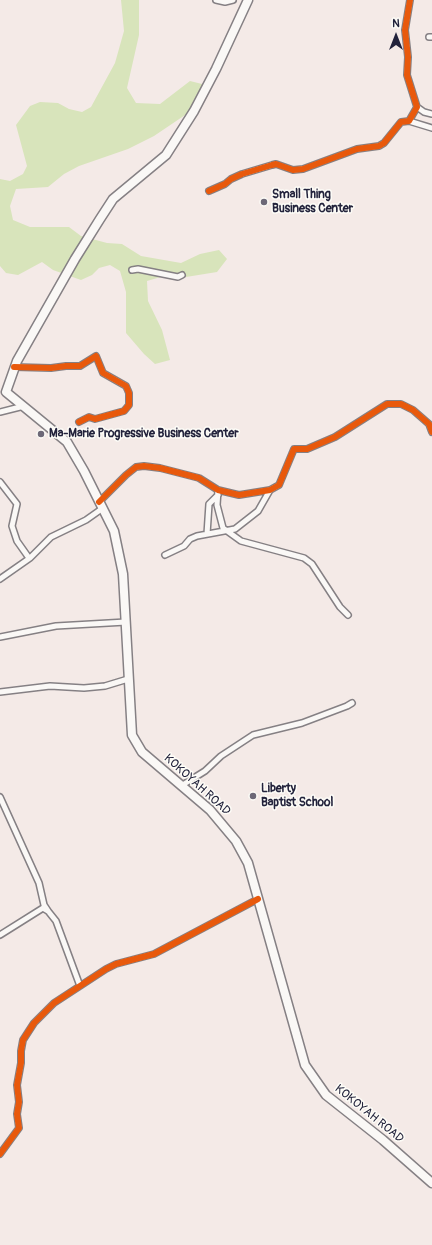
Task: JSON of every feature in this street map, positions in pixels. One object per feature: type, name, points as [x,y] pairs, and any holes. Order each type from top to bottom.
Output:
[{"type":"main road","points":[[3,389],[75,259],[113,199],[166,155],[194,111],[216,70],[248,0]]},
{"type":"main road","name":"KOKOYAH ROAD","points":[[3,389],[67,442],[114,530],[119,549],[126,622],[130,726],[136,743],[142,752],[210,810],[236,841],[248,863],[298,1047],[308,1071],[326,1095],[383,1140],[432,1182]]},
{"type":"street","points":[[216,0],[225,2],[233,0]]},
{"type":"street","points":[[410,0],[405,30],[408,57],[407,75],[417,108],[432,114]]},
{"type":"street","points":[[409,121],[417,108]]},
{"type":"street","points":[[209,191],[242,174],[272,165],[276,164],[293,170],[303,169],[357,149],[379,146],[384,144],[401,122],[409,121],[432,128]]},
{"type":"street","points":[[132,270],[138,269],[178,277],[182,275]]},
{"type":"street","points":[[14,367],[51,368],[80,366],[96,356],[103,373],[126,386],[129,393],[129,404],[124,411],[95,419],[89,417],[78,422]]},
{"type":"street","points":[[0,579],[29,558],[51,537],[86,520],[101,505],[126,475],[136,467],[144,466],[199,478],[218,492],[239,495],[270,490],[279,485],[294,450],[307,449],[335,437],[387,404],[401,404],[413,410],[429,424],[432,432]]},
{"type":"street","points":[[0,412],[24,406]]},
{"type":"street","points":[[0,482],[17,504],[12,526],[17,541],[29,558]]},
{"type":"street","points":[[165,555],[184,546],[190,539],[225,529],[235,528],[254,515],[270,490]]},
{"type":"street","points":[[218,492],[217,505],[225,529],[241,541],[304,558],[312,564],[340,607],[348,615]]},
{"type":"street","points":[[207,534],[209,504],[218,492]]},
{"type":"street","points":[[0,637],[56,626],[126,622]]},
{"type":"street","points":[[0,692],[50,686],[84,688],[105,686],[128,679]]},
{"type":"street","points":[[181,786],[205,771],[221,756],[253,734],[302,724],[352,703]]},
{"type":"street","points":[[0,797],[39,883],[44,905],[56,920],[80,986]]},
{"type":"street","points":[[0,1154],[20,1128],[17,1114],[19,1102],[17,1084],[23,1040],[34,1023],[54,1003],[106,969],[116,964],[154,954],[258,899]]},
{"type":"street","points":[[0,935],[43,908],[48,911]]},
{"type":"green space","points":[[121,0],[139,0],[139,35],[127,88],[136,103],[160,104],[190,81],[206,85],[194,109],[154,136],[128,149],[79,166],[64,174],[48,187],[16,189],[10,206],[13,220],[30,227],[69,227],[81,236],[107,243],[122,244],[141,256],[181,263],[200,254],[219,250],[227,259],[217,272],[186,277],[164,276],[147,281],[148,301],[162,330],[170,360],[155,364],[144,354],[126,333],[126,292],[120,271],[110,265],[99,268],[92,275],[81,280],[53,270],[42,262],[18,275],[6,273],[0,266],[0,179],[10,181],[23,174],[27,166],[16,125],[30,106],[40,102],[58,103],[69,109],[82,112],[91,107],[115,63],[124,31]]},
{"type":"cycle path","points":[[209,191],[242,174],[272,165],[276,164],[293,170],[303,169],[357,149],[379,146],[384,143],[401,122],[409,121],[417,107],[407,75],[408,57],[405,30],[410,0]]},
{"type":"cycle path","points":[[14,367],[51,368],[80,366],[96,356],[103,373],[126,386],[129,393],[129,405],[124,411],[95,419],[89,417],[79,422]]},
{"type":"cycle path","points":[[99,502],[126,475],[136,467],[144,466],[160,468],[199,478],[218,490],[239,495],[270,490],[279,485],[294,449],[307,449],[335,437],[387,404],[401,404],[413,410],[429,424],[432,432]]},
{"type":"cycle path","points":[[0,1154],[19,1128],[17,1114],[19,1102],[17,1085],[23,1040],[34,1023],[54,1003],[106,969],[116,964],[154,954],[258,899]]},
{"type":"place","name":"Small Thing Business Center","points":[[264,202]]},
{"type":"place","name":"Ma-Marie Progressive Business Center","points":[[41,434]]},
{"type":"place","name":"Liberty Baptist School","points":[[253,796]]}]
